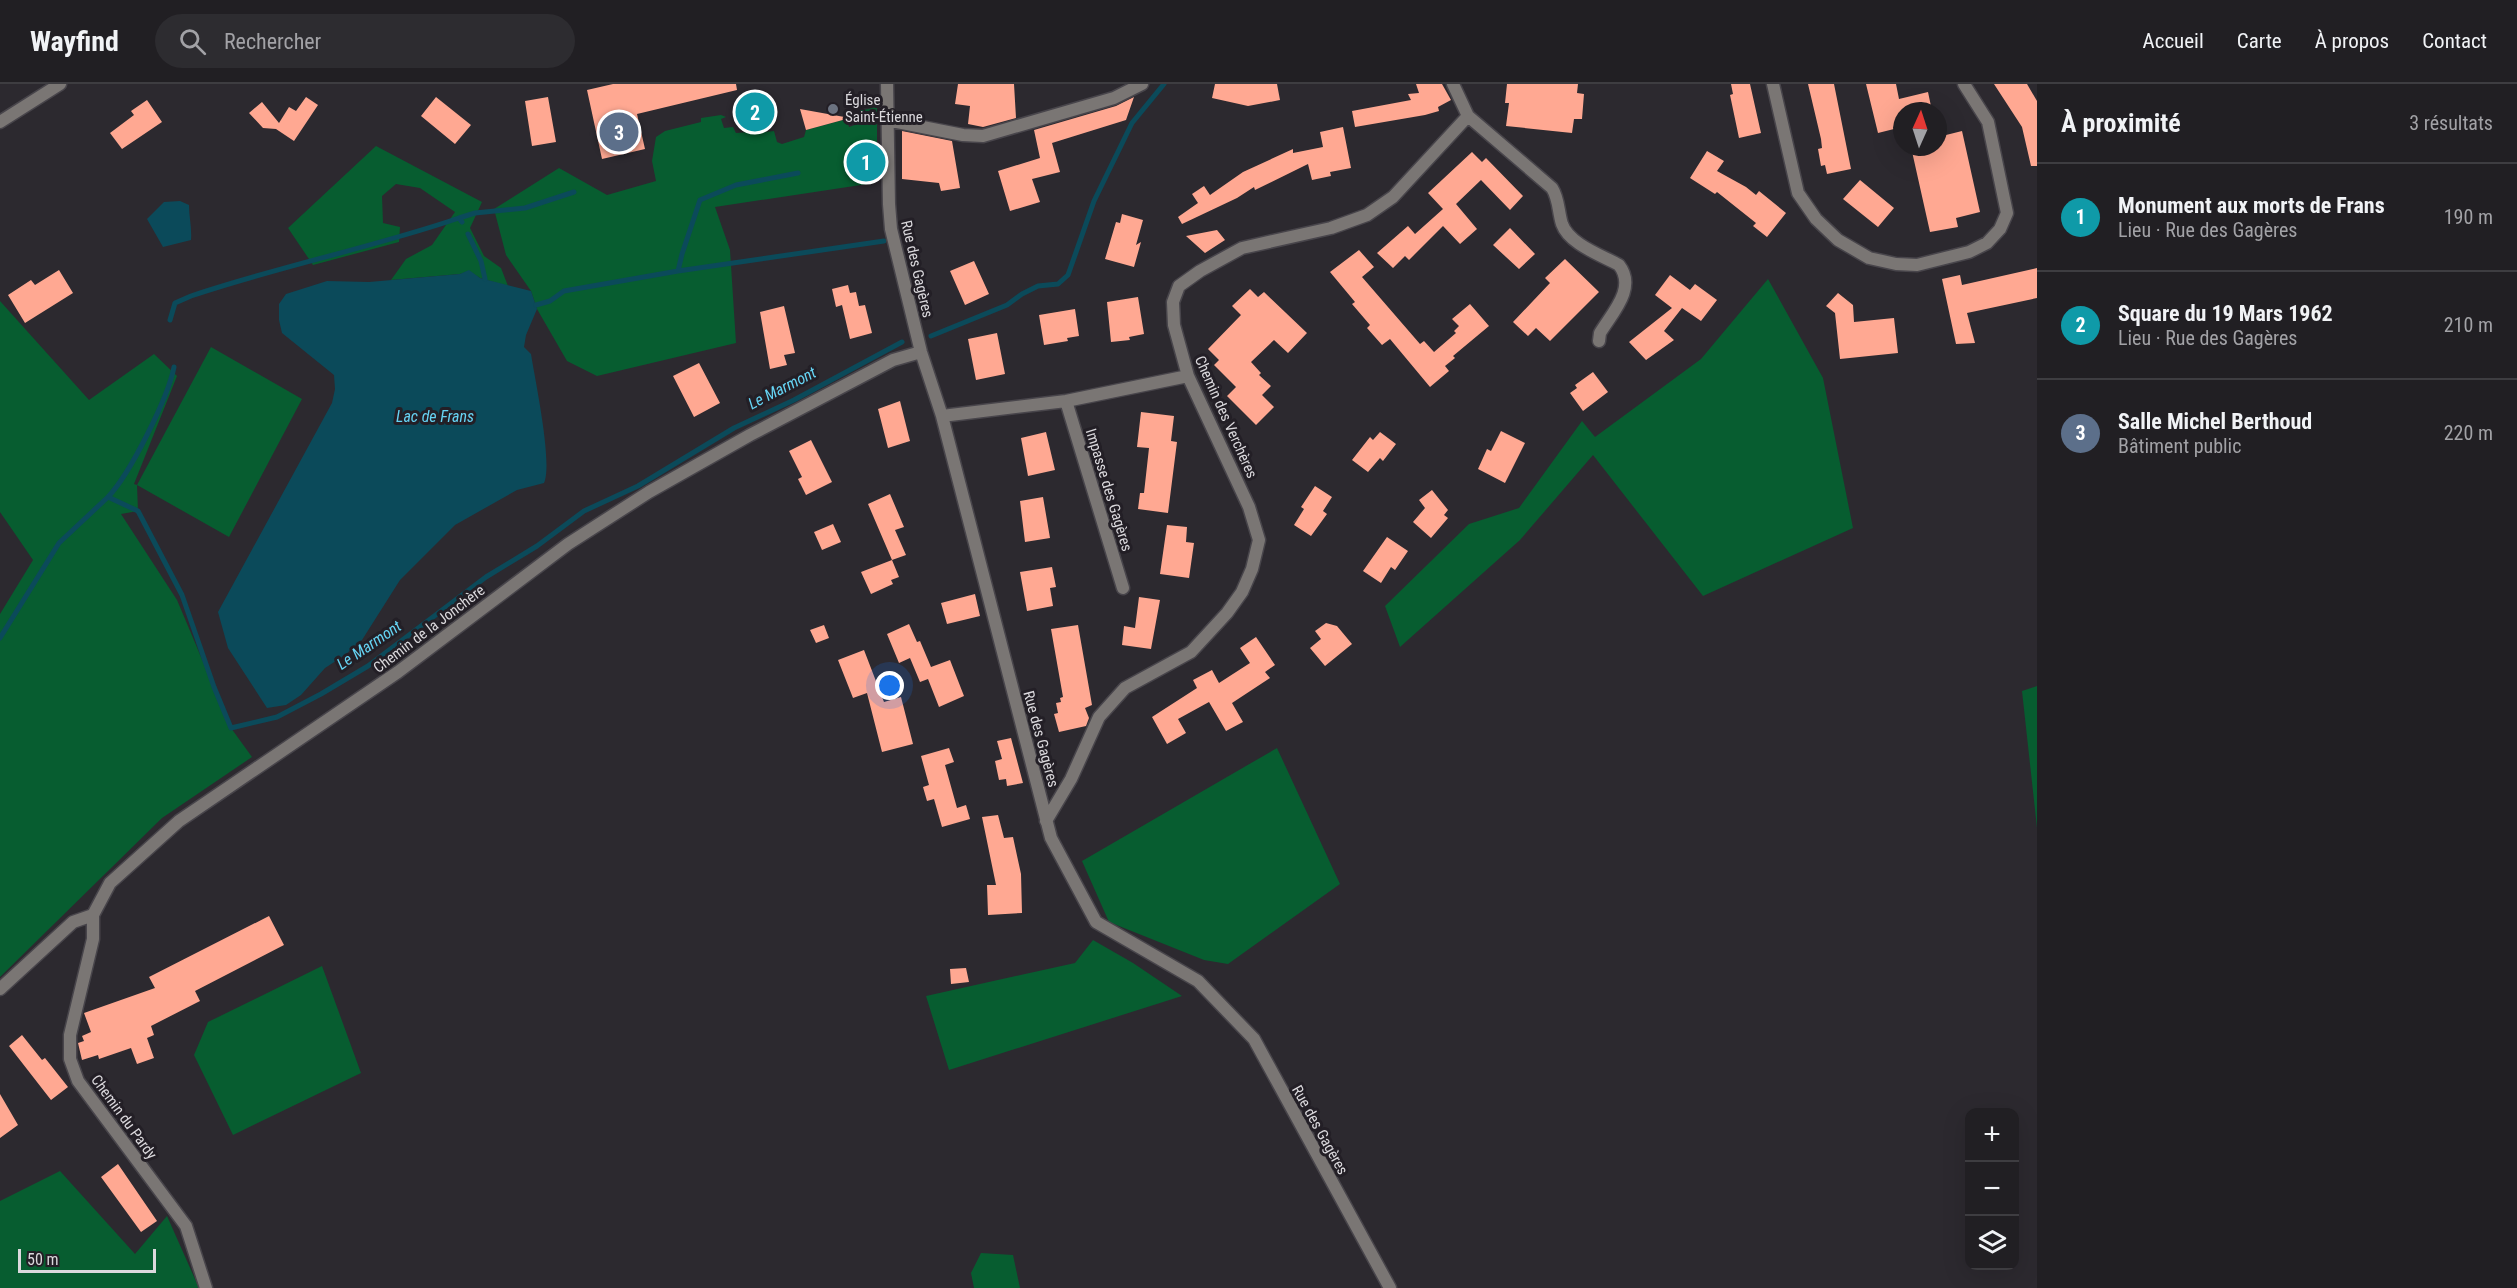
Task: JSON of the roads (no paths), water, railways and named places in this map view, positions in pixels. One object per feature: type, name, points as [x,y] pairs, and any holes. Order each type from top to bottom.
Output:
[{"type":"street","points":[[0,122],[60,84]]},
{"type":"street","name":"Rue des Gagères","points":[[887,84],[891,229],[921,352],[942,416],[1051,838],[1096,922],[1198,981],[1254,1039],[1389,1288]]},
{"type":"street","points":[[887,120],[963,135],[983,136],[1114,98],[1142,84]]},
{"type":"street","points":[[1453,84],[1468,116],[1552,188],[1557,196],[1560,215],[1567,234],[1619,265],[1625,272],[1626,291],[1600,333],[1599,341]]},
{"type":"street","points":[[1773,84],[1798,193],[1816,219],[1838,240],[1869,258],[1896,264],[1917,265],[1969,252],[1987,243],[2000,230],[2007,213],[1988,122],[1964,84]]},
{"type":"street","name":"Chemin des Verchères","points":[[1046,821],[1071,779],[1099,717],[1125,688],[1191,652],[1227,613],[1242,592],[1252,569],[1259,540],[1249,507],[1188,376],[1174,325],[1173,303],[1179,286],[1200,271],[1242,248],[1331,228],[1367,215],[1393,197],[1468,116]]},
{"type":"street","name":"Chemin de la Jonchère","points":[[93,915],[110,883],[179,821],[398,672],[568,544],[649,492],[750,435],[893,360],[921,352]]},
{"type":"street","points":[[942,416],[1066,401],[1188,376]]},
{"type":"street","name":"Impasse des Gagères","points":[[1066,401],[1123,588]]},
{"type":"street","points":[[0,989],[73,922],[93,915]]},
{"type":"street","name":"Chemin du Pardy","points":[[93,915],[93,939],[70,1035],[69,1059],[78,1081],[186,1226],[206,1288]]},
{"type":"water","points":[[180,201],[189,205],[191,240],[163,247],[147,219],[164,202]]},
{"type":"water","name":"Lac de Frans","points":[[469,270],[480,278],[531,291],[537,309],[526,335],[524,347],[531,354],[545,440],[544,483],[517,490],[455,525],[400,580],[362,640],[325,668],[301,695],[286,705],[267,708],[228,648],[218,612],[332,403],[335,389],[334,375],[282,333],[279,304],[286,294],[327,281],[369,282],[460,274]]},
{"type":"waterway","name":"Le Marmont","points":[[931,336],[1007,305],[1038,286],[1058,284],[1068,275],[1094,201],[1132,123],[1164,84]]},
{"type":"waterway","points":[[678,271],[700,200],[736,185],[798,173]]},
{"type":"waterway","points":[[462,222],[459,218],[475,213],[525,208],[574,192]]},
{"type":"waterway","points":[[170,320],[175,303],[191,296],[459,218]]},
{"type":"waterway","points":[[468,234],[481,261],[485,279]]},
{"type":"waterway","points":[[536,305],[550,301],[564,291],[678,271],[884,241]]},
{"type":"waterway","name":"Le Marmont","points":[[0,638],[59,543],[108,497],[138,511],[182,595],[231,728],[277,717],[368,666],[486,577],[537,546],[584,511],[638,486],[734,428],[794,400],[902,342]]},
{"type":"waterway","points":[[108,497],[127,471],[147,435],[174,367]]},
{"type":"place","name":"Église Saint-Étienne","points":[[833,109]]},
{"type":"place","name":"Square du 19 Mars 1962","points":[[755,112]]},
{"type":"place","name":"Salle Michel Berthoud","points":[[619,132]]},
{"type":"place","name":"Monument aux morts de Frans","points":[[866,162]]}]
